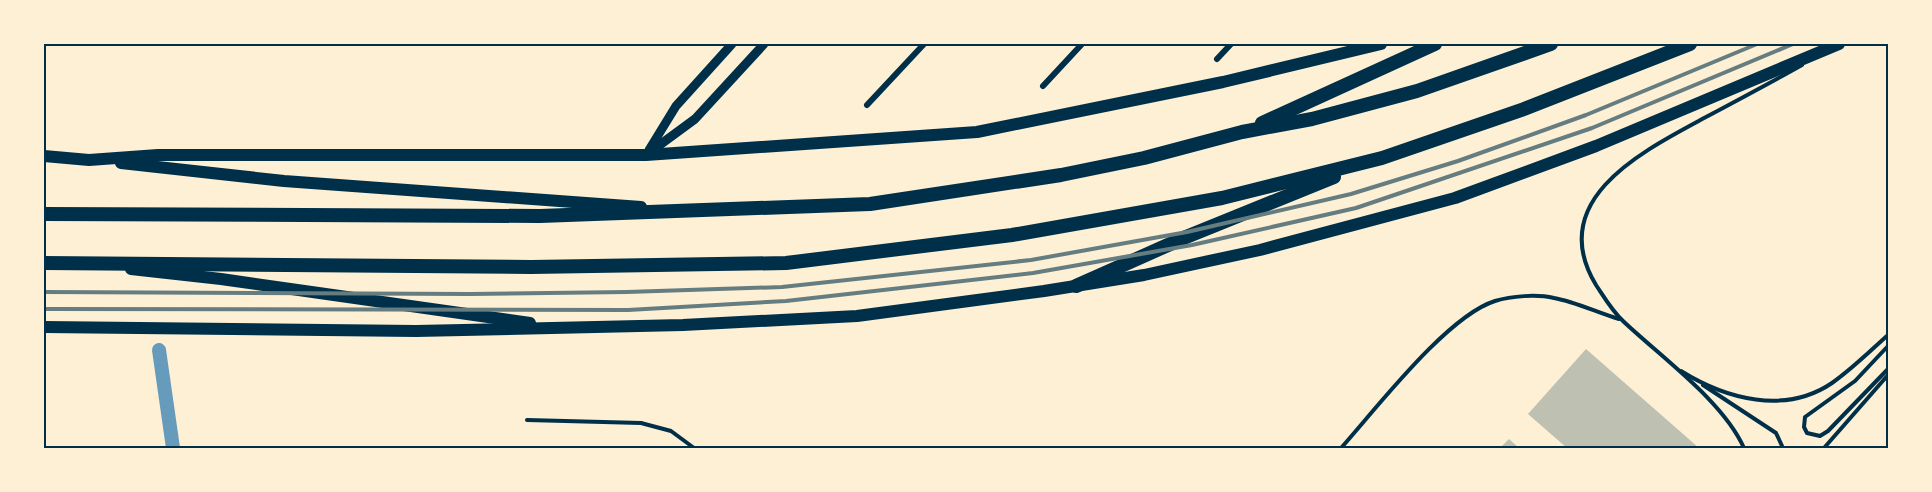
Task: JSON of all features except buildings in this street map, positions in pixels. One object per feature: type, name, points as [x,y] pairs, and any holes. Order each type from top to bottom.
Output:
[{"type":"highway","points":[[1242,132],[1435,44]]},
{"type":"highway","points":[[44,214],[540,216],[870,204],[1061,176],[1144,158],[1242,132],[1312,119],[1417,92],[1551,44]]},
{"type":"highway","points":[[1076,286],[1186,237],[1382,158],[1524,109],[1690,44]]},
{"type":"highway","points":[[44,263],[520,267],[786,262],[1012,235],[1211,200],[1382,158]]},
{"type":"main road","points":[[89,159],[158,155],[646,155],[977,132],[1223,82],[1381,44]]},
{"type":"main road","points":[[44,327],[416,332],[683,325],[856,316],[1076,286],[1144,275],[1260,250],[1455,198],[1596,146],[1841,44]]},
{"type":"main road","points":[[44,156],[284,181],[696,211]]},
{"type":"main road","points":[[70,262],[221,279],[560,328]]},
{"type":"street","points":[[646,155],[676,106],[732,44]]},
{"type":"street","points":[[646,155],[695,119],[764,44]]},
{"type":"street","points":[[867,105],[924,44]]},
{"type":"street","points":[[1043,86],[1082,44]]},
{"type":"street","points":[[1217,59],[1232,44]]},
{"type":"lane","points":[[1744,448],[1736,430],[1676,367],[1620,319],[1587,270],[1583,247],[1585,221],[1592,201],[1605,183],[1623,165],[1662,141],[1841,44]]},
{"type":"lane","points":[[1341,448],[1442,337],[1471,313],[1495,301],[1517,297],[1553,298],[1620,319]]},
{"type":"lane","points":[[1695,379],[1735,396],[1762,401],[1795,400],[1831,384],[1888,336]]},
{"type":"lane","points":[[1888,346],[1855,381],[1805,417],[1804,427],[1807,432],[1820,436],[1828,431],[1888,369]]},
{"type":"lane","points":[[1676,367],[1776,433],[1783,448]]},
{"type":"lane","points":[[1824,448],[1888,375]]},
{"type":"lane","points":[[527,420],[640,423],[671,431],[694,448]]},
{"type":"waterway","points":[[159,350],[173,448]]},
{"type":"railway","points":[[44,292],[470,294],[782,287],[1031,260],[1187,232],[1351,194],[1458,161],[1586,115],[1757,44]]},
{"type":"railway","points":[[44,309],[628,310],[786,301],[1033,273],[1192,245],[1356,208],[1592,128],[1793,44]]}]
